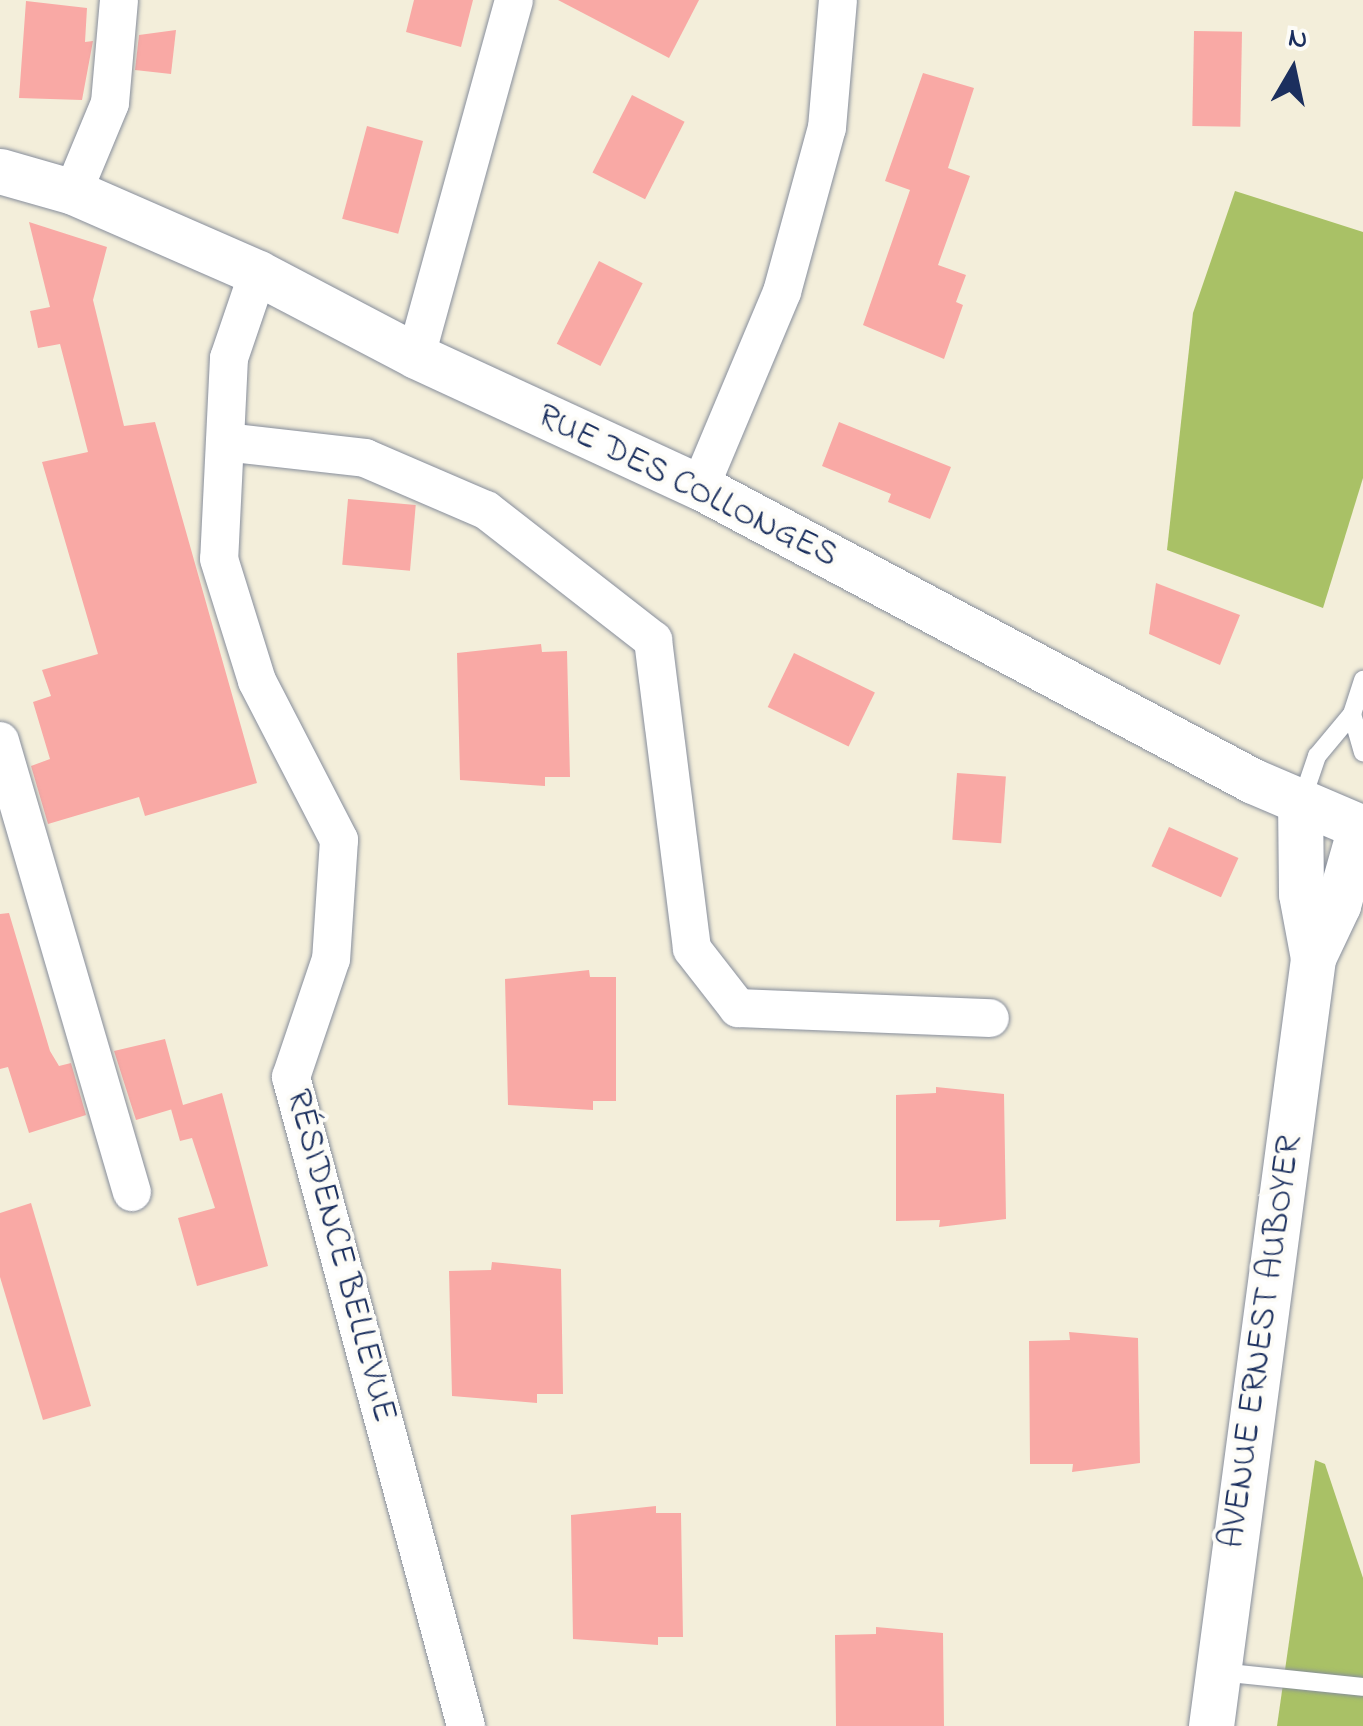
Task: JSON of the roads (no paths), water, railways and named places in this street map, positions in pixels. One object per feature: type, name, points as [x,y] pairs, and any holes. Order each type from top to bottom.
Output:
[{"type":"street","points":[[73,192],[110,102],[118,0]]},
{"type":"street","points":[[416,356],[514,0]]},
{"type":"street","points":[[700,487],[782,292],[826,128],[838,0]]},
{"type":"street","name":"RUE DES COLLONGES","points":[[0,171],[73,192],[258,273],[416,356],[700,487],[1300,803],[1362,823]]},
{"type":"street","name":"RÉSIDENCE BELLEVUE","points":[[258,273],[229,358],[219,559],[257,680],[339,840],[332,959],[291,1077],[466,1726]]},
{"type":"street","points":[[225,442],[365,458],[486,510],[653,640],[692,950],[738,1008],[990,1018]]},
{"type":"street","points":[[0,741],[132,1192]]},
{"type":"street","name":"AVENUE ERNEST AUBOYER","points":[[1210,1726],[1312,958],[1301,894],[1300,803]]},
{"type":"street","name":"AVENUE ERNEST AUBOYER","points":[[1312,958],[1338,905],[1362,823]]},
{"type":"lane","points":[[1300,803],[1324,744],[1352,714],[1363,680]]},
{"type":"lane","points":[[1352,714],[1363,752]]},
{"type":"lane","points":[[1218,1672],[1363,1687]]}]
